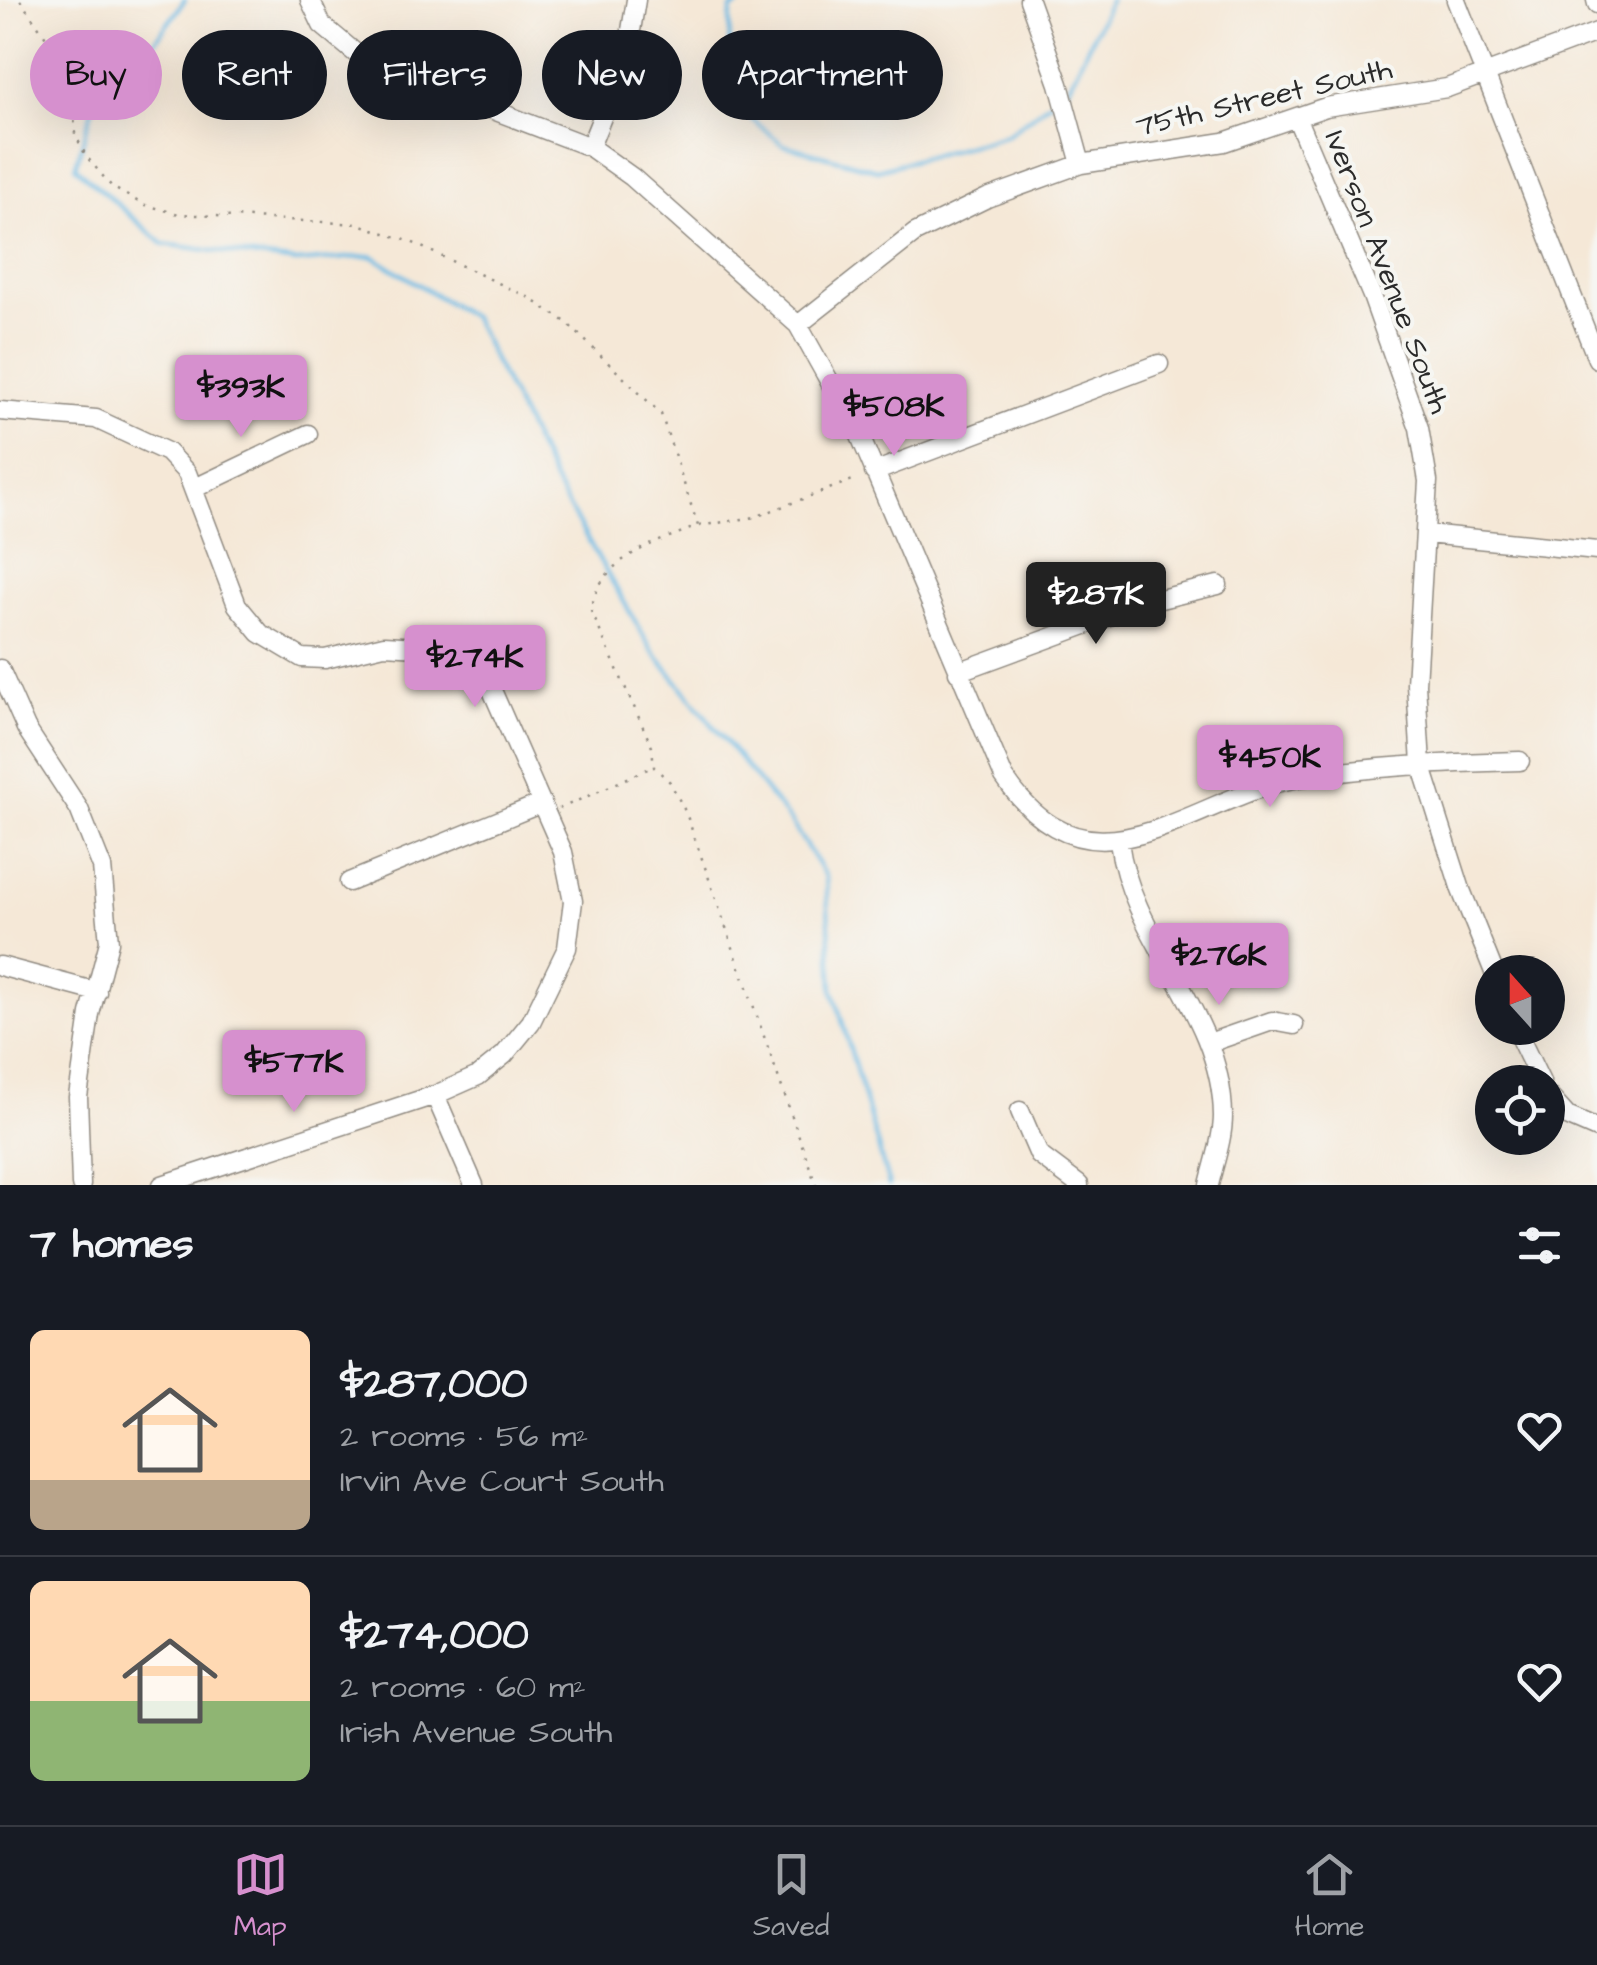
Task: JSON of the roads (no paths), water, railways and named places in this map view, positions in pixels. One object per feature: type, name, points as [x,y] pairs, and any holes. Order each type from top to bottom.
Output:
[{"type":"street","points":[[310,0],[322,25],[365,62],[590,147],[632,177],[798,325],[830,376],[1004,777],[1022,804],[1069,833],[1119,842],[1194,818],[1265,786],[1421,764],[1520,761]]},
{"type":"street","points":[[590,147],[626,55],[636,0]]},
{"type":"street","points":[[1028,0],[1059,84],[1081,164]]},
{"type":"street","points":[[1456,0],[1597,360]]},
{"type":"street","name":"75th Street South","points":[[798,325],[915,233],[987,198],[1081,164],[1224,142],[1326,107],[1447,88],[1597,32]]},
{"type":"street","name":"Iverson Avenue South","points":[[1297,119],[1372,296],[1419,428],[1428,481],[1428,534],[1416,684],[1421,764],[1461,890],[1487,955]]},
{"type":"street","points":[[874,472],[1158,364]]},
{"type":"street","points":[[0,410],[96,419],[167,452],[187,474],[238,605],[260,633],[302,658],[325,659],[404,644],[461,656],[491,688],[564,852],[573,901],[567,948],[531,1022],[504,1054],[478,1076],[435,1095],[162,1185]]},
{"type":"street","points":[[193,488],[308,434]]},
{"type":"street","points":[[1428,534],[1597,552]]},
{"type":"street","points":[[958,672],[1148,602],[1218,584]]},
{"type":"street","points":[[0,669],[26,728],[79,809],[102,867],[109,942],[76,1126],[81,1185]]},
{"type":"street","points":[[348,882],[544,809]]},
{"type":"street","points":[[1119,842],[1133,901],[1182,983],[1209,1044],[1223,1115],[1209,1185]]},
{"type":"street","points":[[0,966],[97,992]]},
{"type":"street","points":[[1209,1044],[1272,1021],[1294,1025]]},
{"type":"street","points":[[435,1095],[474,1185]]},
{"type":"street","points":[[1020,1110],[1039,1155],[1079,1185]]},
{"type":"street","points":[[1565,1114],[1597,1128]]},
{"type":"waterway","points":[[185,0],[140,62],[94,104],[75,167],[163,244],[296,262],[372,256],[473,318],[556,485],[652,650],[791,822],[826,877],[833,989],[889,1185]]},
{"type":"waterway","points":[[746,0],[731,10],[726,99],[784,145],[877,170],[1007,135],[1055,98]]},
{"type":"waterway","points":[[1067,90],[1110,0]]}]
